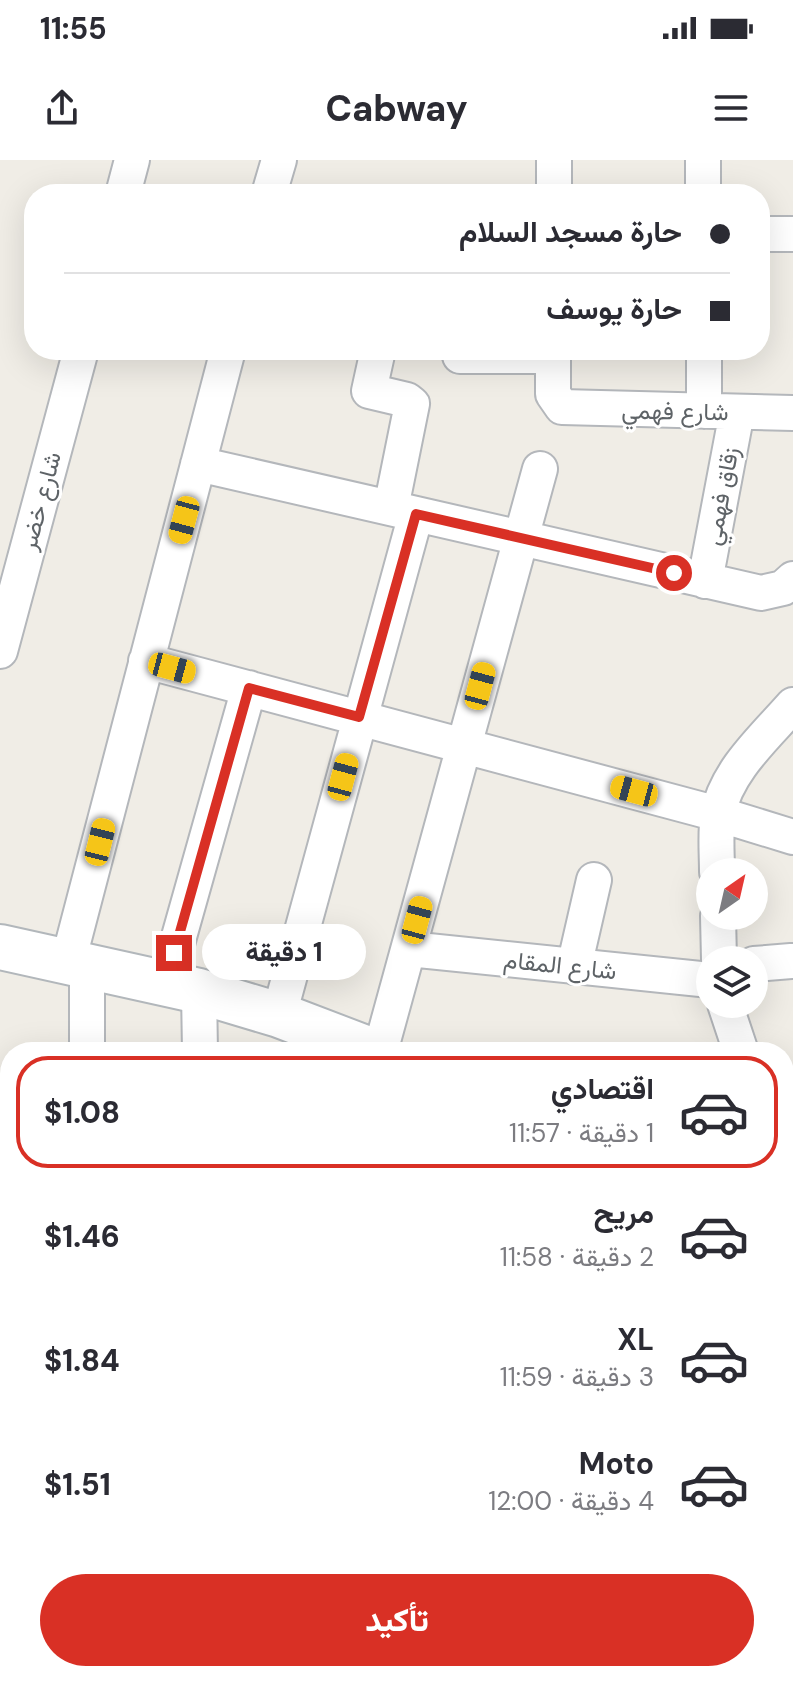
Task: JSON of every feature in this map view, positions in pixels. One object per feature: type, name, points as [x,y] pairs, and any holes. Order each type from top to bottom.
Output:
[{"type":"street","points":[[126,184],[132,160]]},
{"type":"street","points":[[272,184],[279,160]]},
{"type":"street","points":[[554,160],[554,184]]},
{"type":"street","points":[[703,160],[703,184]]},
{"type":"street","points":[[770,234],[793,234]]},
{"type":"street","name":"شارع خضر","points":[[0,651],[78,360]]},
{"type":"street","points":[[86,1042],[78,965],[146,661],[225,360]]},
{"type":"street","points":[[279,1015],[359,717],[403,511],[412,404],[369,391],[376,360]]},
{"type":"street","name":"شارع فهمي","points":[[553,360],[553,394],[558,404],[568,408],[793,413]]},
{"type":"street","name":"زقاق فهمي","points":[[705,581],[721,412],[707,360]]},
{"type":"street","points":[[198,464],[761,593],[783,588],[793,579]]},
{"type":"street","points":[[381,1042],[540,469]]},
{"type":"street","points":[[146,661],[718,814],[793,837]]},
{"type":"street","points":[[197,1042],[182,987],[249,688]]},
{"type":"street","points":[[717,858],[718,814],[724,795],[744,761],[793,705]]},
{"type":"street","points":[[574,967],[594,880]]},
{"type":"street","points":[[0,947],[182,987],[279,1015],[328,1042]]},
{"type":"street","name":"شارع المقام","points":[[409,949],[696,979]]},
{"type":"street","points":[[768,963],[791,961]]},
{"type":"street","points":[[730,1018],[738,1042]]},
{"type":"route","points":[[174,953],[249,688],[359,717],[416,514],[674,573]]}]
